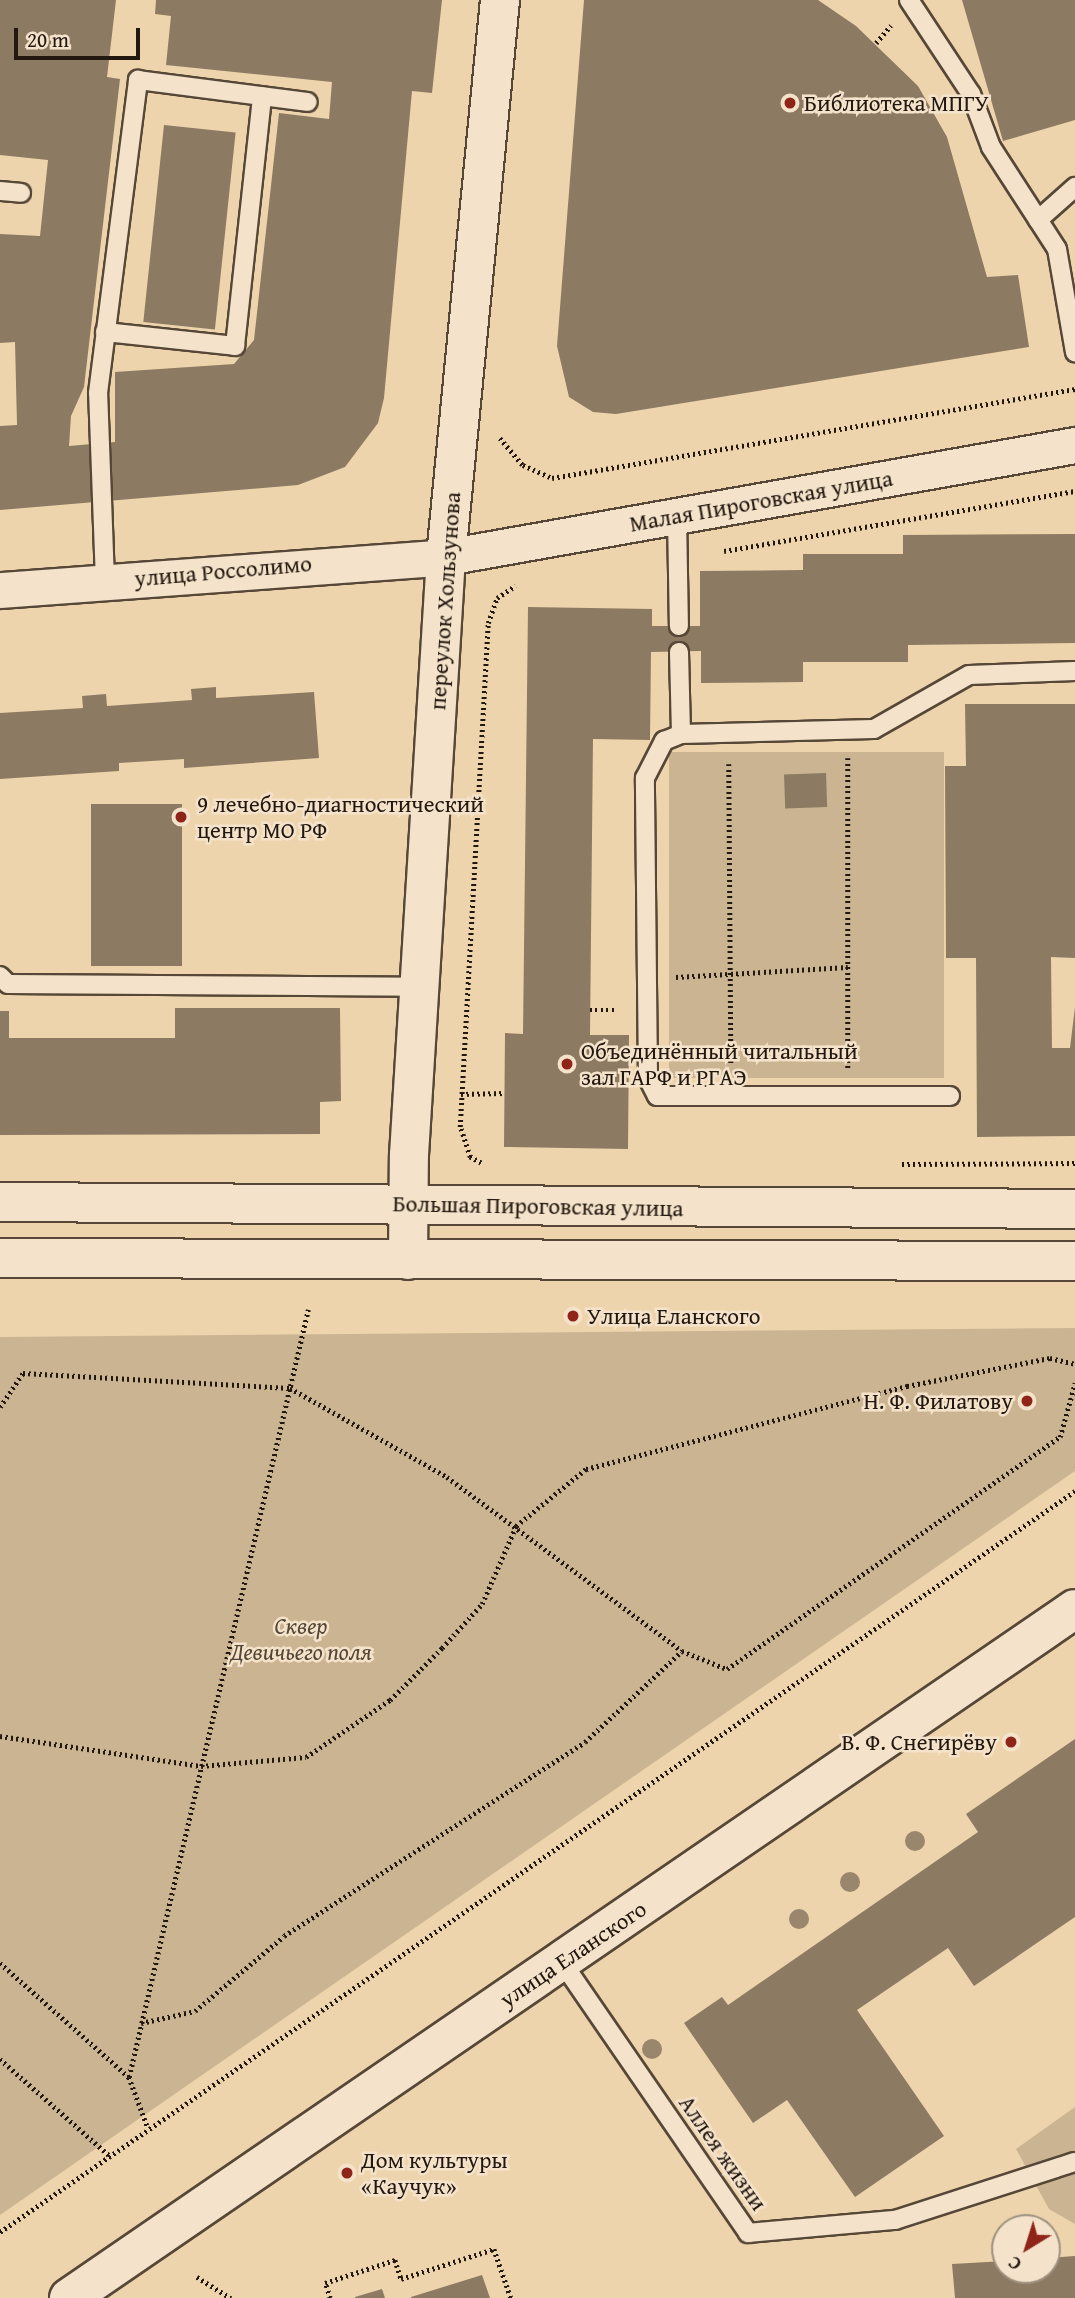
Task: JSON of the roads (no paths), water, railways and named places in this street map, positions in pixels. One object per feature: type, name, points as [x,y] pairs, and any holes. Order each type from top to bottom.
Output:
[{"type":"street","name":"переулок Хользунова","points":[[408,1260],[419,988],[446,557],[500,0]]},
{"type":"street","name":"Малая Пироговская улица","points":[[446,557],[1075,445]]},
{"type":"street","name":"улица Россолимо","points":[[0,590],[446,557]]},
{"type":"street","name":"Большая Пироговская улица","points":[[0,1202],[1075,1209]]},
{"type":"street","points":[[0,1258],[1075,1261]]},
{"type":"street","name":"улица Еланского","points":[[69,2298],[1075,1609]]},
{"type":"lane","points":[[909,0],[971,94],[991,147],[1057,249],[1075,352]]},
{"type":"lane","points":[[105,581],[97,393],[138,80],[308,102]]},
{"type":"lane","points":[[105,332],[235,346],[262,96]]},
{"type":"lane","points":[[1038,220],[1075,187]]},
{"type":"lane","points":[[0,191],[21,193]]},
{"type":"lane","points":[[677,516],[679,626]]},
{"type":"lane","points":[[679,652],[681,734]]},
{"type":"lane","points":[[950,1096],[667,1100],[651,1088],[647,994],[645,778],[664,741],[681,734],[874,729],[969,675],[1075,671]]},
{"type":"lane","points":[[0,976],[8,984],[419,988]]},
{"type":"lane","name":"Аллея жизни","points":[[562,1962],[748,2233],[895,2220],[1075,2162]]},
{"type":"place","name":"Библиотека МПГУ","points":[[790,103]]},
{"type":"place","name":"9 лечебно-диагностический центр МО РФ","points":[[181,817]]},
{"type":"place","name":"Объединённый читальный зал ГАРФ и РГАЭ","points":[[567,1064]]},
{"type":"place","name":"Улица Еланского","points":[[573,1316]]},
{"type":"place","name":"Н. Ф. Филатову","points":[[1027,1401]]},
{"type":"place","name":"В. Ф. Снегирёву","points":[[1011,1742]]},
{"type":"place","name":"Дом культуры «Каучук»","points":[[347,2173]]},
{"type":"park label","name":"Сквер Девичьего поля","points":[[301,1639]]}]
